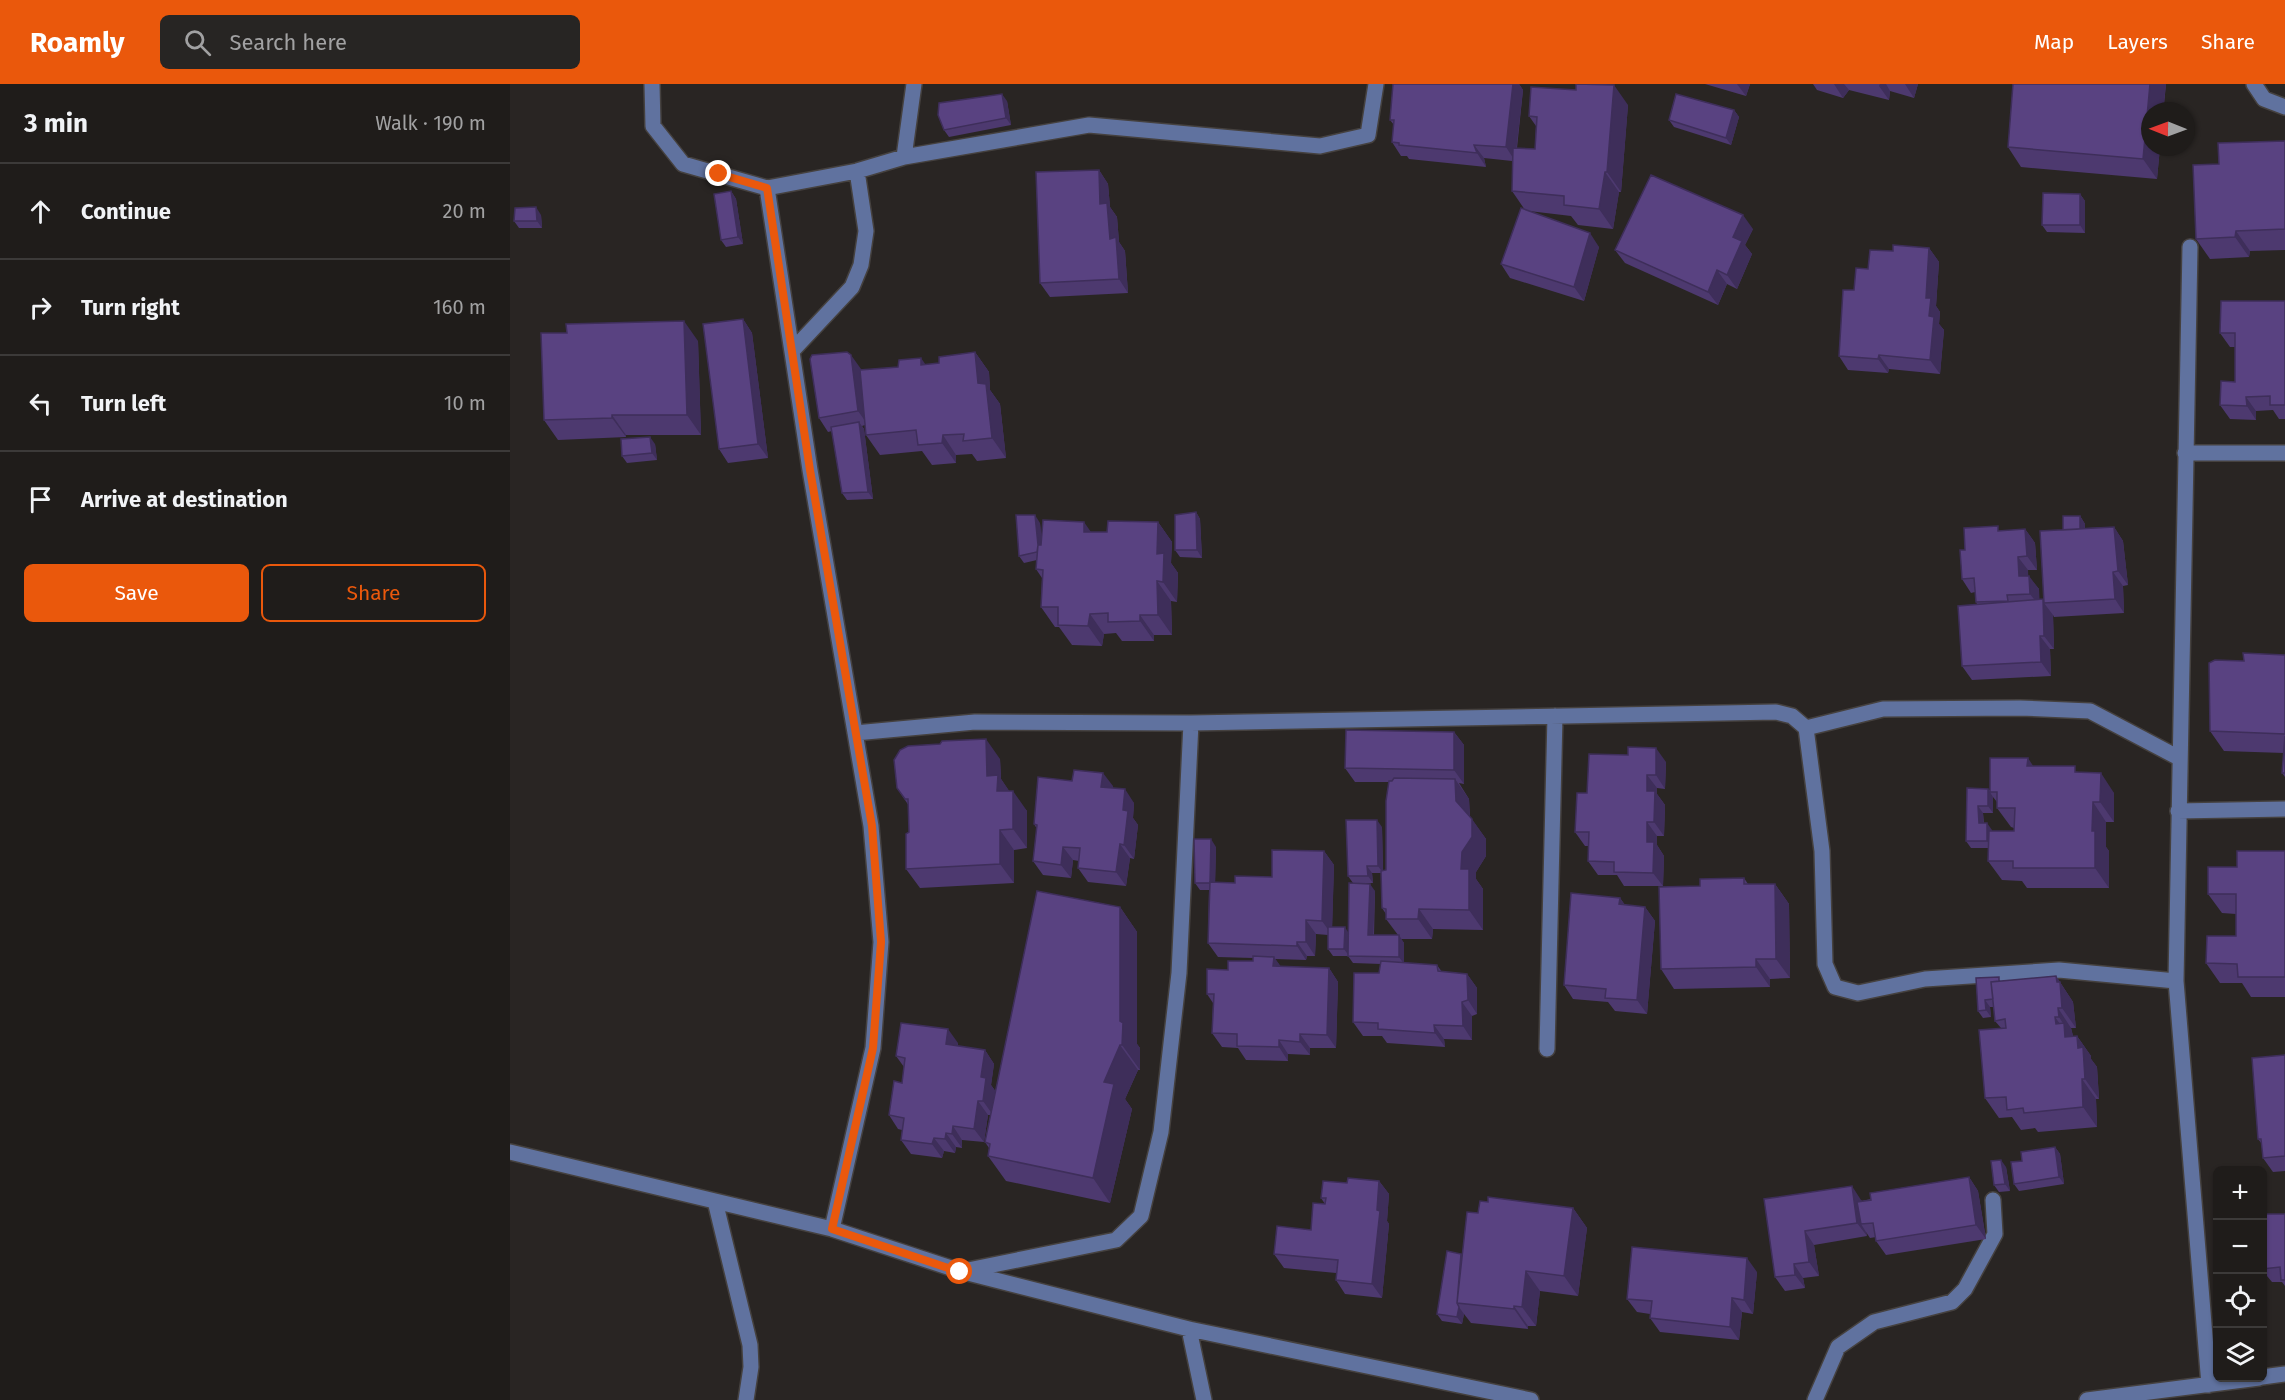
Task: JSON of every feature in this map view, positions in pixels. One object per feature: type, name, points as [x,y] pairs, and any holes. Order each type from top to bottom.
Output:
[{"type":"street","points":[[652,84],[653,126],[683,164],[767,188],[857,171],[904,157],[1089,125],[1320,146],[1368,135],[1376,84]]},
{"type":"street","points":[[904,157],[914,84]]},
{"type":"street","points":[[2254,84],[2264,99],[2285,107]]},
{"type":"street","points":[[792,351],[852,287],[861,265],[866,231],[857,171]]},
{"type":"street","points":[[767,188],[810,470],[872,826],[881,942],[873,1048],[832,1229]]},
{"type":"street","points":[[2190,247],[2176,981],[2209,1385]]},
{"type":"street","points":[[2186,453],[2285,453]]},
{"type":"street","points":[[1806,728],[1883,709],[2019,708],[2090,711],[2179,758]]},
{"type":"street","points":[[855,732],[975,722],[1191,723],[1776,712],[1792,716],[1806,728],[1822,851],[1825,964],[1835,987],[1858,993],[1925,979],[2059,970],[2176,981]]},
{"type":"street","points":[[1547,1049],[1555,716]]},
{"type":"street","points":[[960,1272],[1116,1240],[1140,1216],[1161,1132],[1179,973],[1191,723]]},
{"type":"street","points":[[2178,811],[2285,809]]},
{"type":"street","points":[[510,1152],[832,1229],[960,1272],[1189,1329],[1531,1400]]},
{"type":"street","points":[[1815,1400],[1838,1347],[1874,1322],[1952,1302],[1965,1289],[1995,1234],[1993,1200]]},
{"type":"street","points":[[715,1201],[750,1345],[751,1367],[746,1400]]},
{"type":"street","points":[[1189,1329],[1204,1400]]},
{"type":"street","points":[[2267,1376],[2285,1374]]},
{"type":"street","points":[[2088,1400],[2228,1382]]},
{"type":"building","points":[[1393,84],[1513,84],[1506,147],[1474,145],[1477,153],[1399,145],[1399,143],[1392,142],[1394,120],[1390,120]]},
{"type":"building","points":[[1576,84],[1614,85],[1607,172],[1605,172],[1599,209],[1564,205],[1564,196],[1512,191],[1513,148],[1535,149],[1537,117],[1529,116],[1531,87],[1576,90]]},
{"type":"building","points":[[2013,84],[2150,84],[2148,102],[2141,102],[2141,156],[2143,156],[2143,159],[2008,147]]},
{"type":"building","points":[[1002,94],[1006,118],[944,130],[938,115],[939,103]]},
{"type":"building","points":[[1676,94],[1734,110],[1726,138],[1669,120]]},
{"type":"building","points":[[2285,141],[2285,229],[2236,231],[2235,237],[2196,239],[2193,165],[2219,164],[2218,143]]},
{"type":"building","points":[[1099,170],[1100,204],[1107,203],[1110,239],[1116,237],[1119,279],[1040,283],[1036,172]]},
{"type":"building","points":[[1651,175],[1743,215],[1733,237],[1742,241],[1727,275],[1717,270],[1708,292],[1615,250]]},
{"type":"building","points":[[731,191],[738,237],[721,240],[714,194]]},
{"type":"building","points":[[2043,193],[2080,194],[2080,225],[2042,225]]},
{"type":"building","points":[[536,207],[537,221],[514,221],[515,208]]},
{"type":"building","points":[[1521,208],[1590,233],[1574,287],[1501,264]]},
{"type":"building","points":[[1893,245],[1929,248],[1926,298],[1931,298],[1929,316],[1934,317],[1930,360],[1879,355],[1878,359],[1839,356],[1843,290],[1854,290],[1856,268],[1868,269],[1870,250],[1893,251]]},
{"type":"building","points":[[2221,301],[2285,301],[2285,405],[2270,405],[2270,396],[2246,397],[2247,406],[2220,405],[2221,381],[2235,382],[2235,333],[2220,333]]},
{"type":"building","points":[[743,319],[758,444],[719,449],[703,324]]},
{"type":"building","points":[[684,321],[687,415],[612,415],[612,418],[544,420],[541,333],[567,333],[566,324]]},
{"type":"building","points":[[847,352],[851,355],[858,411],[819,418],[810,359],[812,355]]},
{"type":"building","points":[[975,352],[978,383],[986,384],[992,438],[963,441],[964,434],[943,435],[942,443],[918,445],[916,430],[866,435],[860,370],[898,367],[899,360],[921,358],[921,365],[939,363],[939,357]]},
{"type":"building","points":[[859,422],[868,492],[842,493],[831,427]]},
{"type":"building","points":[[650,437],[652,453],[622,456],[621,439]]},
{"type":"building","points":[[1196,512],[1197,550],[1175,550],[1175,515]]},
{"type":"building","points":[[1016,515],[1035,515],[1037,552],[1019,556]]},
{"type":"building","points":[[2063,516],[2080,516],[2080,529],[2063,530]]},
{"type":"building","points":[[1043,520],[1084,522],[1084,532],[1107,532],[1108,521],[1158,522],[1157,554],[1164,553],[1163,582],[1157,581],[1158,615],[1140,615],[1140,621],[1108,622],[1108,613],[1090,614],[1088,626],[1058,625],[1058,607],[1041,607],[1043,570],[1036,569]]},
{"type":"building","points":[[1998,526],[1998,531],[2025,529],[2027,556],[2018,557],[2019,576],[2029,576],[2030,594],[2007,595],[2008,601],[1976,602],[1974,578],[1962,579],[1960,550],[1965,550],[1964,528]]},
{"type":"building","points":[[2114,527],[2118,571],[2113,572],[2115,599],[2044,603],[2040,531]]},
{"type":"building","points":[[2043,599],[2044,636],[2040,636],[2041,662],[1962,666],[1958,606]]},
{"type":"building","points":[[2243,653],[2285,655],[2285,734],[2210,731],[2209,663],[2215,660],[2244,661]]},
{"type":"building","points":[[1346,730],[1454,732],[1454,770],[1345,768]]},
{"type":"building","points":[[2285,736],[2285,773],[2282,773]]},
{"type":"building","points":[[986,739],[987,776],[998,775],[997,791],[1013,791],[1013,829],[1000,830],[1000,864],[906,869],[906,834],[909,832],[908,799],[905,799],[897,788],[894,760],[900,750],[908,746],[940,744],[942,741]]},
{"type":"building","points":[[1628,747],[1656,748],[1656,775],[1647,775],[1647,791],[1655,791],[1654,822],[1647,822],[1647,842],[1654,842],[1653,873],[1614,872],[1614,862],[1588,861],[1589,832],[1575,832],[1577,793],[1587,793],[1589,754],[1628,755]]},
{"type":"building","points":[[1990,758],[2028,758],[2027,766],[2075,766],[2075,772],[2101,773],[2100,802],[2093,802],[2092,831],[2095,831],[2095,868],[2013,868],[2013,861],[1988,861],[1989,831],[2014,831],[2015,808],[1997,808],[1997,792],[1990,792]]},
{"type":"building","points":[[1074,770],[1103,773],[1101,787],[1125,789],[1123,810],[1128,811],[1124,845],[1120,844],[1116,872],[1078,868],[1080,848],[1063,847],[1061,865],[1033,861],[1037,825],[1034,824],[1038,777],[1072,781]]},
{"type":"building","points":[[1394,778],[1455,779],[1456,801],[1472,819],[1472,837],[1462,852],[1461,869],[1469,869],[1469,910],[1419,909],[1418,919],[1386,919],[1386,909],[1382,908],[1381,871],[1386,870],[1386,801],[1389,781]]},
{"type":"building","points":[[1967,788],[1988,789],[1988,806],[1978,806],[1979,823],[1987,823],[1987,841],[1966,841]]},
{"type":"building","points":[[1346,820],[1377,820],[1378,866],[1367,866],[1368,876],[1348,876]]},
{"type":"building","points":[[1194,839],[1211,839],[1210,883],[1195,883]]},
{"type":"building","points":[[1272,850],[1324,851],[1322,921],[1306,920],[1306,942],[1297,942],[1297,946],[1208,943],[1210,882],[1235,883],[1235,876],[1272,877]]},
{"type":"building","points":[[2237,851],[2285,851],[2285,977],[2238,977],[2237,964],[2206,963],[2207,936],[2236,936],[2236,894],[2208,894],[2208,867],[2237,867]]},
{"type":"building","points":[[1744,878],[1744,884],[1775,884],[1776,959],[1756,959],[1756,967],[1661,969],[1659,887],[1700,886],[1700,879]]},
{"type":"building","points":[[1349,883],[1370,884],[1368,935],[1399,935],[1399,957],[1348,956]]},
{"type":"building","points":[[1037,891],[1120,907],[1122,1045],[1104,1082],[1114,1084],[1093,1178],[988,1156],[990,1144],[985,1142]]},
{"type":"building","points":[[1571,893],[1620,898],[1619,904],[1645,907],[1637,1000],[1605,998],[1606,989],[1564,985]]},
{"type":"building","points":[[1328,927],[1345,927],[1344,949],[1328,949]]},
{"type":"building","points":[[1253,956],[1274,957],[1273,966],[1329,968],[1327,1035],[1300,1034],[1300,1042],[1279,1040],[1279,1047],[1237,1046],[1237,1034],[1212,1033],[1214,994],[1207,994],[1207,969],[1228,970],[1228,961],[1253,961]]},
{"type":"building","points":[[1381,961],[1437,965],[1438,971],[1467,974],[1468,1000],[1462,1002],[1463,1026],[1434,1025],[1435,1033],[1378,1029],[1378,1023],[1353,1022],[1354,973],[1379,973]]},
{"type":"building","points":[[2056,976],[2057,982],[2060,982],[2062,1008],[2058,1008],[2059,1017],[2055,1017],[2056,1024],[2064,1023],[2065,1037],[2077,1036],[2078,1048],[2083,1047],[2085,1079],[2082,1079],[2083,1107],[2024,1113],[2023,1108],[2007,1110],[2006,1097],[1985,1098],[1979,1030],[2006,1028],[2005,1019],[1995,1021],[1991,982]]},
{"type":"building","points":[[1999,977],[1999,981],[1991,982],[1993,999],[1985,1000],[1986,1010],[1978,1011],[1976,978]]},
{"type":"building","points":[[901,1023],[948,1029],[946,1044],[985,1050],[981,1077],[986,1078],[983,1101],[978,1101],[974,1129],[953,1126],[952,1134],[946,1133],[945,1139],[934,1138],[932,1144],[901,1140],[904,1118],[889,1115],[894,1081],[902,1083],[905,1058],[896,1056]]},
{"type":"building","points":[[2285,1055],[2285,1156],[2263,1158],[2261,1139],[2258,1139],[2252,1058]]},
{"type":"building","points":[[2055,1147],[2059,1177],[2014,1184],[2011,1162],[2022,1161],[2021,1152]]},
{"type":"building","points":[[2001,1160],[2005,1184],[1994,1185],[1991,1161]]},
{"type":"building","points":[[1969,1177],[1976,1225],[1876,1241],[1873,1223],[1861,1224],[1857,1202],[1871,1200],[1870,1193]]},
{"type":"building","points":[[1348,1178],[1379,1181],[1377,1210],[1380,1211],[1372,1284],[1336,1280],[1338,1260],[1274,1254],[1277,1226],[1311,1230],[1313,1203],[1325,1204],[1326,1198],[1321,1198],[1323,1181],[1347,1183]]},
{"type":"building","points":[[1852,1186],[1857,1223],[1805,1231],[1809,1262],[1794,1264],[1795,1275],[1775,1277],[1764,1199]]},
{"type":"building","points":[[1488,1197],[1573,1208],[1564,1276],[1526,1271],[1522,1307],[1514,1306],[1514,1309],[1457,1303],[1467,1212],[1478,1213],[1480,1201],[1488,1202]]},
{"type":"building","points":[[2267,1214],[2285,1214],[2285,1280],[2281,1280],[2280,1267],[2267,1268]]},
{"type":"building","points":[[1632,1247],[1747,1258],[1744,1300],[1732,1298],[1730,1327],[1650,1318],[1652,1301],[1627,1299]]},
{"type":"building","points":[[1447,1251],[1461,1254],[1457,1317],[1437,1314]]},
{"type":"route","points":[[719,174],[767,188],[810,470],[872,826],[881,942],[873,1048],[832,1229],[960,1272]]}]
